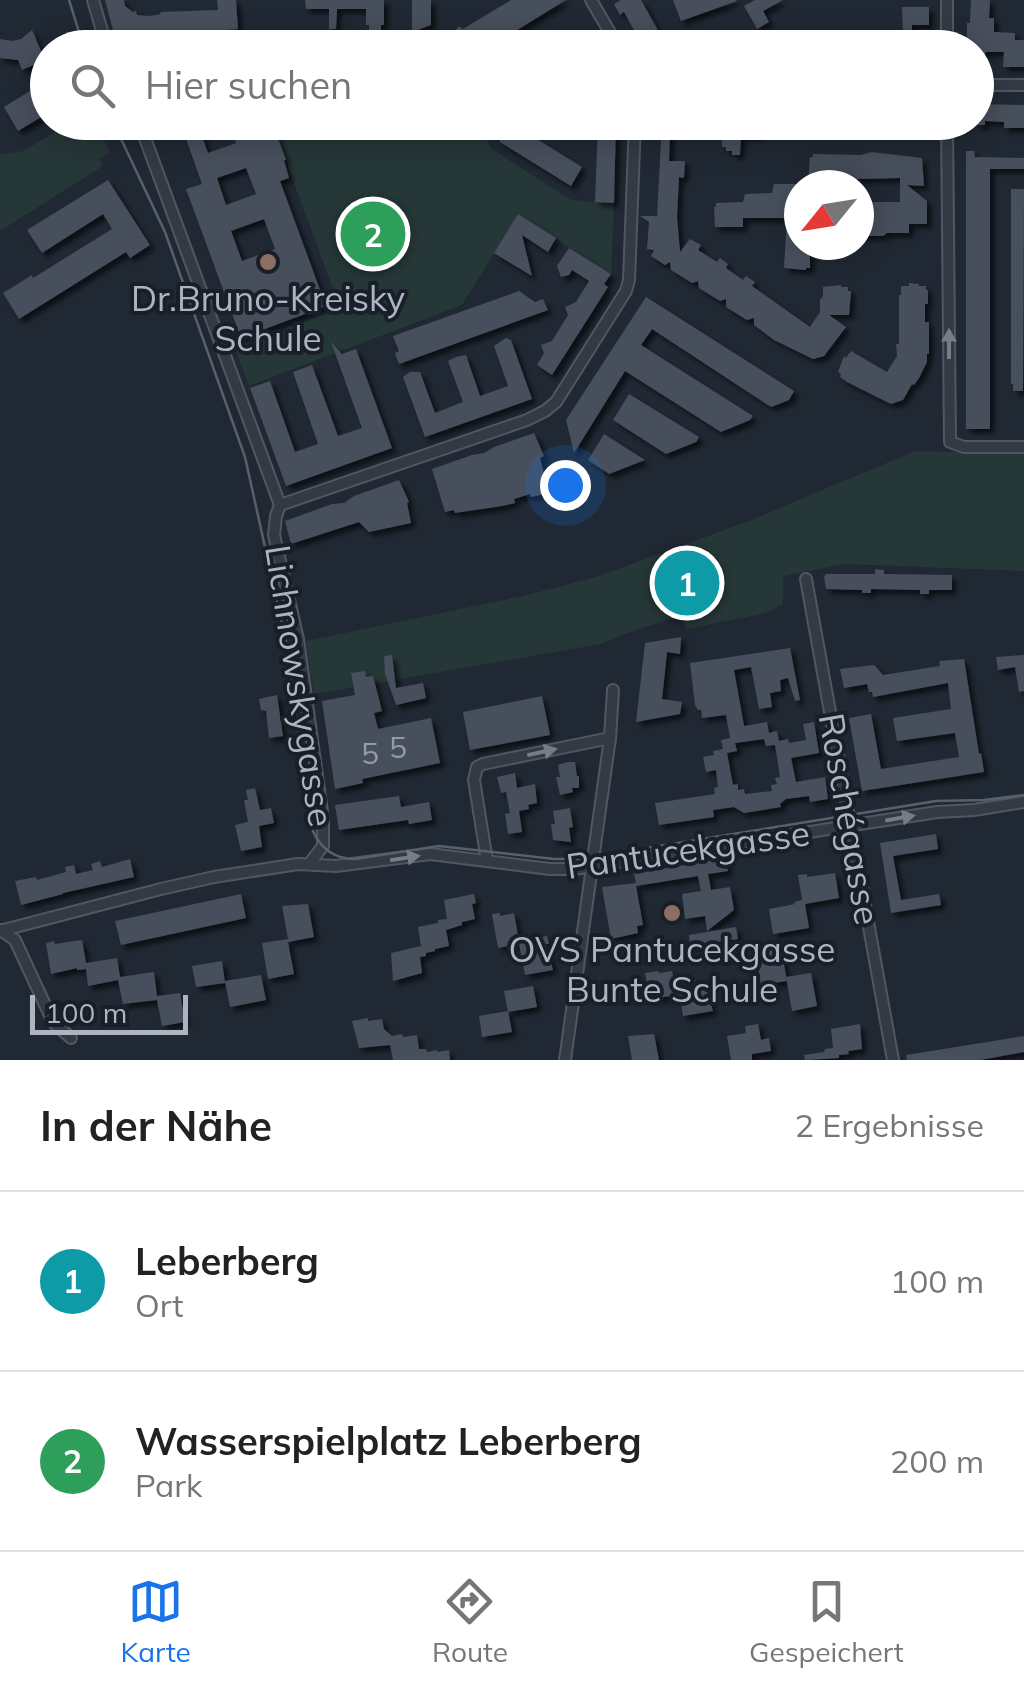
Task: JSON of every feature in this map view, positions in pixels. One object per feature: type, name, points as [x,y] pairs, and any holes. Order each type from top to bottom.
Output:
[{"type":"street","points":[[93,0],[101,30]]},
{"type":"street","points":[[592,0],[609,30]]},
{"type":"street","points":[[946,30],[947,0]]},
{"type":"street","points":[[994,85],[1024,86]]},
{"type":"street","points":[[146,140],[280,504],[527,420],[556,402],[626,291],[634,140]]},
{"type":"street","points":[[946,140],[950,442],[964,447],[1024,448]]},
{"type":"street","name":"Lichnowskygasse","points":[[280,504],[274,535],[298,639],[323,819],[323,846],[308,864]]},
{"type":"street","name":"Roschégasse","points":[[806,578],[894,1060]]},
{"type":"street","points":[[565,1060],[610,738],[613,690]]},
{"type":"street","points":[[487,862],[474,780],[476,770],[483,764],[610,738]]},
{"type":"street","name":"Pantucekgasse","points":[[1,930],[214,877],[308,864],[336,866],[430,854],[560,870],[1024,802]]},
{"type":"street","points":[[1,930],[15,940],[53,1022],[71,1038]]},
{"type":"shaded area","points":[[192,27],[246,30],[144,30]]},
{"type":"shaded area","points":[[42,140],[104,140],[110,153],[99,159],[103,166],[0,231],[0,154],[24,151]]},
{"type":"shaded area","points":[[278,140],[487,140],[490,148],[571,200],[614,203],[611,274],[518,215],[462,305],[249,386],[235,348],[340,308]]},
{"type":"shaded area","points":[[915,451],[1024,454],[1024,571],[845,564],[783,576],[783,604],[766,613],[686,629],[682,615],[601,644],[314,694],[306,641],[596,577],[749,521]]},
{"type":"building","points":[[105,0],[124,0],[125,6],[137,15],[150,16],[160,12],[218,10],[217,0],[236,0],[238,29],[113,30]]},
{"type":"building","points":[[305,0],[384,0],[384,25],[381,30],[369,30],[366,9],[337,9],[336,29],[329,29],[329,9],[306,9]]},
{"type":"building","points":[[412,0],[431,0],[431,25],[412,30]]},
{"type":"building","points":[[511,0],[566,0],[517,30],[456,30],[459,26],[463,29]]},
{"type":"building","points":[[641,0],[658,30],[634,30],[624,12],[620,15],[614,4]]},
{"type":"building","points":[[673,0],[736,0],[737,1],[681,21]]},
{"type":"building","points":[[755,0],[783,0],[763,11],[769,22],[757,29],[744,6]]},
{"type":"building","points":[[971,0],[990,0],[989,18],[994,18],[994,30],[967,30]]},
{"type":"building","points":[[902,7],[929,7],[929,25],[912,25],[912,30],[903,30]]},
{"type":"building","points":[[30,32],[30,67],[22,70],[18,60],[0,58],[0,39],[21,39]]},
{"type":"building","points":[[994,32],[1015,33],[1015,40],[1024,40],[1024,67],[1003,67],[1004,52],[994,52]]},
{"type":"building","points":[[30,91],[30,124],[18,131],[4,107]]},
{"type":"building","points":[[994,104],[1024,105],[1024,128],[1004,128],[1004,122],[994,121]]},
{"type":"building","name":"Dr.Bruno-Kreisky Schule","points":[[186,140],[203,140],[208,153],[236,143],[235,140],[279,140],[289,178],[280,181],[326,306],[241,338],[186,189],[202,184]],"holes":[[[246,168],[256,194],[226,205],[217,178]],[[264,219],[275,249],[242,261],[231,231]]]},
{"type":"building","points":[[538,140],[582,167],[571,186],[500,142]]},
{"type":"building","points":[[597,140],[616,140],[614,203],[595,202]]},
{"type":"building","points":[[661,140],[670,140],[669,161],[685,161],[684,178],[679,177],[680,252],[690,239],[701,245],[698,250],[717,262],[720,258],[728,264],[726,268],[743,280],[746,276],[755,282],[752,286],[810,327],[820,312],[823,287],[848,287],[849,315],[829,315],[846,327],[824,356],[813,359],[774,340],[754,325],[754,318],[747,320],[726,307],[726,299],[720,301],[699,288],[698,281],[692,283],[671,270],[670,262],[665,265],[651,256],[654,250],[647,249],[649,222],[640,216],[657,216]]},
{"type":"building","points":[[722,140],[741,140],[740,155],[732,155],[732,151],[722,147]]},
{"type":"building","points":[[966,151],[974,151],[975,157],[1024,158],[1024,169],[990,169],[990,429],[966,429]]},
{"type":"building","points":[[872,152],[922,158],[924,186],[907,185],[927,201],[927,224],[909,224],[909,233],[874,236],[874,202],[900,202],[900,178],[874,179],[874,170],[809,170],[813,154]]},
{"type":"building","points":[[108,180],[150,245],[130,258],[126,252],[19,319],[3,293],[112,229],[103,214],[42,253],[27,230]]},
{"type":"building","points":[[774,184],[784,184],[784,218],[743,218],[743,227],[715,227],[716,203],[743,202],[745,194],[772,193]]},
{"type":"building","points":[[1011,189],[1024,189],[1023,391],[1013,391],[1011,384]]},
{"type":"building","points":[[518,214],[556,238],[548,252],[522,235],[532,276],[494,253]]},
{"type":"building","points":[[569,248],[611,274],[604,284],[608,287],[552,375],[537,365],[544,353],[541,345],[552,341],[568,315],[565,307],[576,302],[589,281],[572,270],[561,277],[557,266]]},
{"type":"building","points":[[784,260],[810,260],[806,270],[784,268]]},
{"type":"building","points":[[901,286],[926,286],[928,290],[925,322],[929,322],[929,354],[919,378],[903,400],[891,404],[847,382],[838,372],[844,356],[851,351],[887,372],[899,344]]},
{"type":"building","points":[[519,291],[535,302],[543,299],[548,310],[399,364],[393,336]]},
{"type":"building","points":[[646,297],[794,391],[789,400],[771,407],[652,329],[641,345],[753,416],[721,432],[625,371],[574,453],[566,420]]},
{"type":"building","points":[[506,338],[511,340],[532,399],[425,437],[403,377],[420,372],[435,413],[463,402],[448,361],[456,357],[466,355],[480,396],[508,386],[494,346]]},
{"type":"building","points":[[331,342],[342,354],[356,349],[392,448],[286,486],[250,388],[270,381],[295,452],[318,444],[293,372],[312,365],[338,436],[362,428]]},
{"type":"building","points":[[629,394],[699,437],[696,442],[666,454],[613,420]]},
{"type":"building","points":[[534,433],[544,456],[540,458],[549,493],[531,497],[530,494],[502,506],[445,512],[432,469]]},
{"type":"building","points":[[604,434],[645,460],[609,474],[588,460]]},
{"type":"building","points":[[399,480],[409,502],[411,523],[369,532],[359,522],[291,544],[285,521],[344,503]]},
{"type":"building","points":[[875,569],[884,570],[884,574],[952,575],[952,590],[920,594],[920,590],[871,589],[871,593],[862,593],[826,589],[826,574],[875,574]]},
{"type":"building","points":[[681,637],[680,654],[667,652],[662,699],[682,702],[680,714],[636,722],[645,643]]},
{"type":"building","points":[[790,648],[800,700],[795,701],[788,678],[780,680],[781,691],[770,693],[772,707],[759,709],[751,667],[734,670],[744,726],[767,722],[769,733],[777,731],[779,741],[788,739],[789,743],[806,740],[803,724],[814,722],[819,753],[791,758],[796,782],[825,777],[828,799],[786,799],[781,807],[744,813],[734,807],[713,810],[714,817],[659,825],[655,803],[715,794],[716,770],[706,772],[703,757],[723,749],[721,740],[730,738],[726,715],[702,718],[695,705],[690,663]],"holes":[[[764,739],[766,746],[775,745],[780,777],[775,778],[777,784],[771,785],[772,791],[745,794],[744,789],[738,790],[738,784],[733,785],[727,753],[737,751],[735,743]]]},
{"type":"building","points":[[392,655],[396,688],[423,683],[426,698],[396,705],[385,674],[384,656]]},
{"type":"building","points":[[1024,655],[1024,691],[1019,692],[1015,667],[998,670],[996,657]]},
{"type":"building","points":[[964,659],[984,772],[862,791],[849,718],[871,714],[881,769],[959,757],[955,733],[897,741],[893,718],[951,709],[948,683],[873,697],[867,684],[844,688],[840,669],[874,665],[883,675]]},
{"type":"building","points":[[365,671],[366,677],[373,676],[382,711],[374,713],[378,729],[431,718],[440,763],[362,779],[363,783],[335,789],[322,701],[355,695],[351,673]]},
{"type":"building","points":[[277,695],[283,736],[269,738],[266,711],[261,710],[259,699]]},
{"type":"building","points":[[542,696],[550,735],[470,750],[463,712]]},
{"type":"building","points":[[575,762],[579,788],[560,795],[558,765]]},
{"type":"building","points":[[515,773],[517,788],[535,784],[537,803],[519,811],[522,832],[508,834],[506,792],[501,793],[497,777]]},
{"type":"building","points":[[255,788],[260,810],[271,808],[274,823],[259,826],[262,847],[241,851],[235,825],[248,822],[246,790]]},
{"type":"building","points":[[399,796],[401,807],[429,802],[432,820],[339,830],[335,805]]},
{"type":"building","points":[[570,808],[571,842],[553,840],[553,811]]},
{"type":"building","points":[[936,834],[938,849],[893,856],[901,900],[939,894],[941,905],[891,913],[880,843]]},
{"type":"building","points":[[725,858],[728,871],[708,874],[711,890],[730,887],[734,910],[707,931],[705,916],[685,919],[682,894],[701,891],[698,876],[636,886],[643,925],[637,926],[638,933],[611,939],[602,887],[636,883],[634,874]]},
{"type":"building","points":[[130,859],[134,877],[21,905],[15,881],[36,877],[37,880],[66,872],[65,867],[74,865],[76,874],[93,870],[91,864],[100,861],[102,867]]},
{"type":"building","points":[[835,873],[839,898],[805,904],[809,928],[773,934],[769,909],[802,900],[798,875]]},
{"type":"building","points":[[241,894],[246,918],[121,945],[115,921]]},
{"type":"building","points":[[474,894],[475,919],[446,930],[449,946],[420,957],[422,973],[393,981],[391,953],[421,946],[418,927],[447,919],[444,900]]},
{"type":"building","points":[[308,904],[314,937],[288,942],[294,974],[268,979],[262,943],[288,939],[282,906]]},
{"type":"building","points":[[514,913],[519,941],[547,936],[553,970],[525,975],[519,944],[498,948],[492,914]]},
{"type":"building","points":[[736,927],[738,939],[690,947],[689,935]]},
{"type":"building","points":[[82,940],[86,963],[117,958],[120,977],[154,972],[157,996],[180,993],[185,1022],[162,1026],[157,1000],[123,1004],[118,980],[88,986],[86,969],[51,974],[46,943]]},
{"type":"building","points":[[780,943],[787,981],[761,985],[754,947]]},
{"type":"building","points":[[222,961],[225,983],[196,987],[192,966]]},
{"type":"building","points":[[672,971],[675,987],[706,988],[713,1011],[683,1016],[680,997],[650,999],[645,973]]},
{"type":"building","points":[[811,973],[817,1006],[792,1011],[786,977]]},
{"type":"building","points":[[261,975],[266,1000],[230,1007],[225,981]]},
{"type":"building","points":[[533,986],[537,1007],[508,1012],[504,991]]},
{"type":"building","points":[[508,1011],[512,1032],[482,1037],[479,1016]]},
{"type":"building","points":[[382,1019],[384,1029],[392,1036],[417,1035],[419,1049],[449,1050],[450,1060],[393,1060],[390,1045],[359,1048],[352,1021]]},
{"type":"building","points":[[758,1024],[761,1040],[769,1038],[771,1051],[752,1054],[752,1060],[731,1060],[727,1036],[746,1033],[745,1026]]},
{"type":"building","points":[[860,1024],[862,1049],[848,1051],[839,1058],[805,1060],[804,1055],[833,1048],[831,1029]]},
{"type":"building","points":[[654,1034],[659,1060],[632,1060],[628,1036]]},
{"type":"building","points":[[1024,1036],[1024,1052],[980,1060],[907,1060],[906,1055]]},
{"type":"tram line","points":[[69,0],[78,30]]},
{"type":"tram line","points":[[122,140],[165,232],[245,457],[287,646],[312,829],[329,851],[355,859],[439,846],[579,859],[936,801],[1024,795]]},
{"type":"place","name":"Wasserspielplatz Leberberg","points":[[373,234]]},
{"type":"place","name":"Dr.Bruno-Kreisky Schule","points":[[268,262]]},
{"type":"place","name":"Leberberg","points":[[687,583]]},
{"type":"place","name":"OVS Pantucekgasse Bunte Schule","points":[[672,913]]}]
